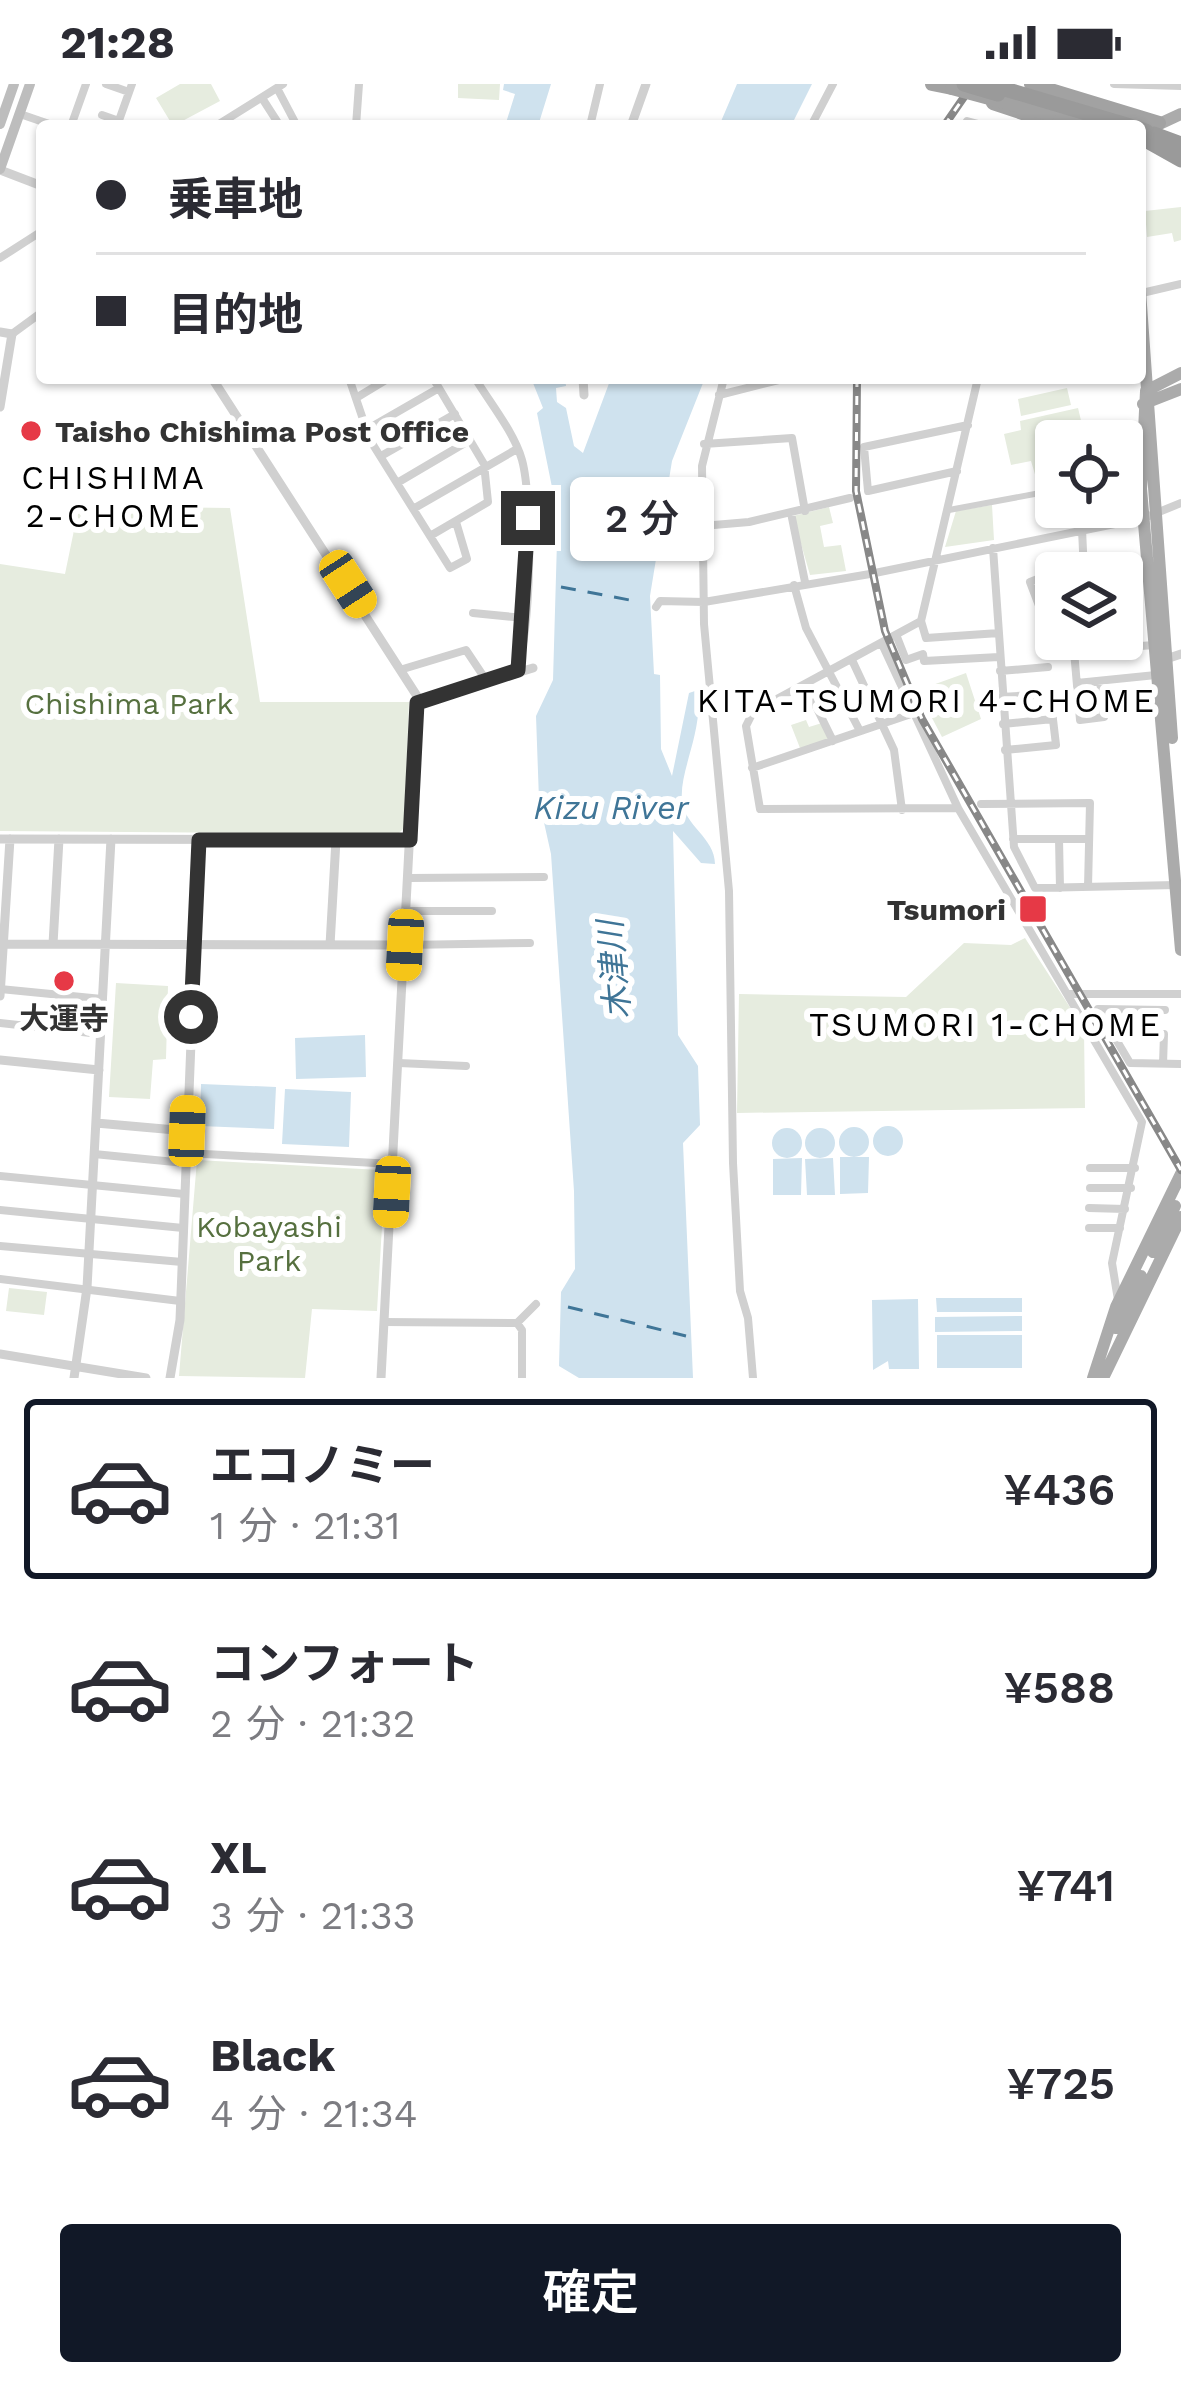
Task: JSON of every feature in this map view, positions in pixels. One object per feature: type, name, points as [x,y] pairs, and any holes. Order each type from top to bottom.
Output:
[{"type":"highway","points":[[996,84],[1098,120]]},
{"type":"highway","points":[[996,84],[994,106],[1042,102]]},
{"type":"highway","points":[[996,84],[1101,120]]},
{"type":"highway","points":[[947,85],[1042,102],[1077,120]]},
{"type":"highway","points":[[947,85],[1081,120]]},
{"type":"highway","points":[[1146,135],[1181,142]]},
{"type":"highway","points":[[1146,136],[1181,158]]},
{"type":"main road","points":[[0,124],[14,84]]},
{"type":"main road","points":[[0,170],[30,84]]},
{"type":"main road","points":[[1146,132],[1181,114]]},
{"type":"main road","points":[[1142,420],[1146,399],[1181,374]]},
{"type":"main road","points":[[1145,384],[1154,645],[1159,666]]},
{"type":"main road","points":[[1146,399],[1181,389]]},
{"type":"main road","points":[[1143,448],[1159,666],[1181,840]]},
{"type":"main road","points":[[1171,758],[1181,950]]},
{"type":"main road","points":[[1098,1376],[1119,1301],[1181,1174]]},
{"type":"main road","points":[[1098,1376],[1181,1194]]},
{"type":"main road","points":[[1098,1376],[1181,1217]]},
{"type":"street","points":[[73,120],[86,84]]},
{"type":"street","points":[[106,84],[130,88],[119,120]]},
{"type":"street","points":[[356,120],[359,84]]},
{"type":"street","points":[[591,120],[600,84]]},
{"type":"street","points":[[633,120],[646,84]]},
{"type":"street","points":[[814,120],[833,84]]},
{"type":"street","points":[[1114,84],[1181,86]]},
{"type":"street","points":[[235,120],[280,86],[294,120]]},
{"type":"street","points":[[262,98],[276,120]]},
{"type":"street","points":[[20,113],[39,120]]},
{"type":"street","points":[[102,115],[112,120]]},
{"type":"street","points":[[0,170],[36,184]]},
{"type":"street","points":[[0,258],[36,235]]},
{"type":"street","points":[[1146,292],[1181,284]]},
{"type":"street","points":[[0,407],[6,333],[36,316]]},
{"type":"street","points":[[216,384],[403,669],[417,703],[381,1378]]},
{"type":"street","points":[[352,384],[380,456],[451,568],[467,559],[456,522]]},
{"type":"street","points":[[356,398],[379,384]]},
{"type":"street","points":[[366,430],[435,384]]},
{"type":"street","points":[[430,536],[488,502],[485,468],[437,384]]},
{"type":"street","points":[[479,384],[517,449],[530,536],[514,675]]},
{"type":"street","points":[[583,384],[584,395]]},
{"type":"street","points":[[722,384],[704,444],[706,681],[730,907],[733,1162],[740,1291],[748,1318],[752,1378]]},
{"type":"street","points":[[719,395],[763,384]]},
{"type":"street","points":[[977,384],[921,621],[926,638],[999,633]]},
{"type":"street","points":[[380,456],[455,414]]},
{"type":"street","points":[[957,471],[868,491],[864,448],[968,425]]},
{"type":"street","points":[[704,444],[792,438],[805,511]]},
{"type":"street","points":[[397,483],[470,440]]},
{"type":"street","points":[[413,509],[517,449]]},
{"type":"street","points":[[949,510],[1035,494]]},
{"type":"street","points":[[702,526],[791,514],[850,498]]},
{"type":"street","points":[[1143,517],[1181,503]]},
{"type":"street","points":[[791,514],[805,583]]},
{"type":"street","points":[[656,607],[660,601],[704,602],[938,561],[1087,528]]},
{"type":"street","points":[[1082,529],[1083,552]]},
{"type":"street","points":[[993,548],[1013,839],[1035,888],[1177,885]]},
{"type":"street","points":[[794,585],[806,628],[860,731]]},
{"type":"street","points":[[473,613],[524,618]]},
{"type":"street","points":[[921,621],[753,712],[746,726],[758,808],[768,812],[958,808]]},
{"type":"street","points":[[897,637],[906,660],[923,654],[924,661],[1000,657]]},
{"type":"street","points":[[882,644],[958,808],[1142,1122],[1112,1263],[1119,1301]]},
{"type":"street","points":[[1100,681],[1104,717],[1080,720],[1074,652],[1154,645]]},
{"type":"street","points":[[403,669],[466,650],[488,682]]},
{"type":"street","points":[[1077,683],[1159,666],[1181,654]]},
{"type":"street","points":[[852,660],[884,723],[902,810]]},
{"type":"street","points":[[417,703],[533,668]]},
{"type":"street","points":[[1000,671],[1048,668]]},
{"type":"street","points":[[805,684],[832,741]]},
{"type":"street","points":[[1001,697],[1050,694],[1056,745],[1005,750]]},
{"type":"street","points":[[752,768],[911,714]]},
{"type":"street","points":[[1003,724],[1053,719]]},
{"type":"street","points":[[982,804],[1090,803],[1088,887]]},
{"type":"street","points":[[102,999],[0,991],[5,838],[410,840]]},
{"type":"street","points":[[53,944],[59,839]]},
{"type":"street","points":[[75,1372],[87,1288],[111,839]]},
{"type":"street","points":[[1013,839],[1089,839]]},
{"type":"street","points":[[1059,839],[1060,888]]},
{"type":"street","points":[[170,1378],[180,1301],[199,840]]},
{"type":"street","points":[[330,945],[336,840]]},
{"type":"street","points":[[409,878],[544,877]]},
{"type":"street","points":[[407,911],[491,911]]},
{"type":"street","points":[[3,944],[530,943]]},
{"type":"street","points":[[1067,994],[1181,994]]},
{"type":"street","points":[[1165,1010],[1098,1010],[1130,1063],[1181,1064]]},
{"type":"street","points":[[0,1023],[100,1034]]},
{"type":"street","points":[[1112,1035],[1164,1034],[1163,1064]]},
{"type":"street","points":[[0,1060],[99,1070]]},
{"type":"street","points":[[399,1064],[466,1066]]},
{"type":"street","points":[[96,1123],[187,1131]]},
{"type":"street","points":[[94,1154],[394,1164]]},
{"type":"street","points":[[1090,1168],[1135,1168]]},
{"type":"street","points":[[0,1176],[184,1194]]},
{"type":"street","points":[[1090,1188],[1131,1188]]},
{"type":"street","points":[[1089,1208],[1125,1209]]},
{"type":"street","points":[[0,1210],[183,1228]]},
{"type":"street","points":[[1089,1228],[1120,1228]]},
{"type":"street","points":[[0,1246],[182,1262]]},
{"type":"street","points":[[0,1279],[180,1301]]},
{"type":"street","points":[[384,1322],[518,1323],[536,1304]]},
{"type":"street","points":[[518,1323],[522,1378]]},
{"type":"street","points":[[0,1354],[75,1372],[146,1378]]},
{"type":"green space","points":[[180,84],[211,84],[220,101],[184,120],[169,120],[156,98]]},
{"type":"green space","points":[[458,84],[500,84],[499,100],[458,98]]},
{"type":"green space","points":[[1181,207],[1181,240],[1174,242],[1172,233],[1147,237],[1146,211]]},
{"type":"green space","points":[[1067,388],[1071,405],[1021,416],[1018,399]]},
{"type":"green space","points":[[1078,408],[1081,420],[1035,420],[1035,474],[1031,461],[1011,465],[1004,434],[1021,430],[1020,421]]},
{"type":"green space","points":[[992,505],[994,540],[945,547],[956,511]]},
{"type":"green space","name":"Chishima Park","points":[[79,506],[230,508],[260,702],[409,702],[404,828],[398,834],[0,831],[0,564],[65,574]]},
{"type":"green space","points":[[829,507],[833,523],[820,526],[824,547],[841,545],[846,571],[810,575],[793,516]]},
{"type":"green space","points":[[966,673],[981,719],[942,737],[922,699],[927,687]]},
{"type":"green space","points":[[806,720],[809,727],[822,723],[830,740],[800,748],[791,725]]},
{"type":"green space","points":[[1025,938],[1084,1029],[1085,1108],[737,1113],[739,994],[906,997],[964,943],[1011,945]]},
{"type":"green space","points":[[116,983],[168,986],[166,1059],[153,1060],[150,1099],[109,1097]]},
{"type":"green space","name":"Kobayashi Park","points":[[197,1160],[380,1170],[385,1176],[377,1311],[312,1309],[305,1378],[179,1376]]},
{"type":"green space","points":[[9,1288],[47,1292],[44,1315],[6,1311]]},
{"type":"water","points":[[504,84],[551,84],[540,120],[507,120],[515,94],[503,90]]},
{"type":"water","points":[[737,84],[812,84],[794,120],[722,120]]},
{"type":"water","name":"Kizu River","points":[[533,384],[566,384],[556,388],[557,402],[566,408],[574,446],[583,453],[609,384],[703,384],[672,461],[650,596],[654,674],[660,675],[661,749],[672,776],[689,693],[698,690],[682,801],[715,864],[701,863],[673,831],[678,1035],[698,1066],[700,1125],[683,1143],[693,1378],[579,1378],[559,1366],[561,1292],[575,1269],[574,1191],[551,854],[539,800],[536,716],[553,680],[557,541],[555,502],[537,413],[543,408]]},
{"type":"water","points":[[365,1035],[366,1077],[296,1079],[295,1038]]},
{"type":"water","points":[[201,1084],[276,1087],[274,1129],[200,1126]]},
{"type":"water","points":[[285,1089],[351,1092],[349,1147],[282,1144]]},
{"type":"water","points":[[888,1126],[903,1141],[888,1156],[873,1141]]},
{"type":"water","points":[[854,1127],[869,1142],[854,1157],[839,1142]]},
{"type":"water","points":[[787,1128],[802,1143],[787,1158],[772,1143]]},
{"type":"water","points":[[820,1128],[835,1143],[820,1158],[805,1143]]},
{"type":"water","points":[[840,1157],[869,1157],[868,1193],[840,1194]]},
{"type":"water","points":[[802,1158],[801,1195],[773,1195],[773,1159]]},
{"type":"water","points":[[833,1158],[835,1195],[807,1195],[805,1159]]},
{"type":"water","points":[[936,1298],[1022,1298],[1022,1312],[937,1312]]},
{"type":"water","points":[[918,1299],[919,1369],[889,1369],[888,1361],[873,1370],[872,1300]]},
{"type":"water","points":[[1022,1316],[1022,1331],[935,1332],[935,1317]]},
{"type":"water","points":[[937,1335],[1022,1335],[1022,1368],[937,1368]]},
{"type":"ferry route","points":[[561,587],[640,602]]},
{"type":"ferry route","points":[[568,1307],[686,1336]]},
{"type":"railway","points":[[948,120],[973,84]]},
{"type":"railway","points":[[857,384],[856,491],[885,631],[922,719],[1181,1170]]},
{"type":"place","name":"Taisho Chishima Post Office","points":[[31,431]]},
{"type":"place","name":"Tsumori","points":[[1033,909]]},
{"type":"place","name":"大運寺","points":[[64,981]]},
{"type":"district","name":"CHISHIMA 2-CHOME","points":[[114,496]]},
{"type":"district","name":"KITA-TSUMORI 4-CHOME","points":[[927,700]]},
{"type":"district","name":"TSUMORI 1-CHOME","points":[[986,1024]]},
{"type":"route","points":[[191,1017],[199,840],[410,840],[417,703],[518,670],[528,518]]},
{"type":"water label","name":"木津川","points":[[614,970]]}]
